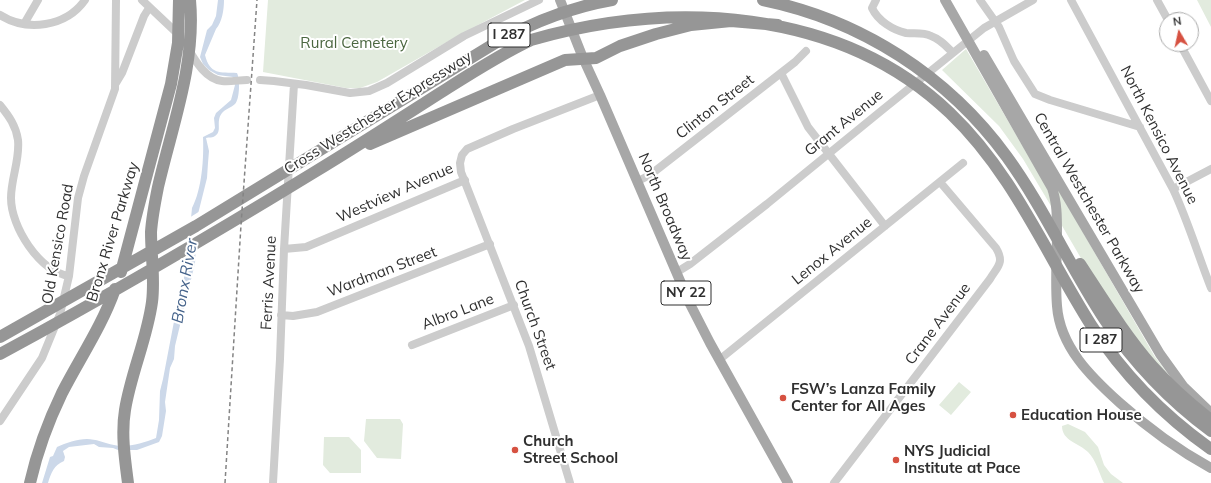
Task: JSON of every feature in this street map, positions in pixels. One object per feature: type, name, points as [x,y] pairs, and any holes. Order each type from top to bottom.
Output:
[{"type":"highway","name":"Bronx River Parkway","points":[[30,483],[39,450],[51,417],[64,390],[100,325],[121,273],[174,73],[179,35],[179,0]]},
{"type":"highway","name":"Bronx River Parkway","points":[[128,483],[124,432],[126,402],[146,331],[152,300],[153,280],[151,233],[154,206],[180,98],[189,50],[191,26],[190,0]]},
{"type":"highway","name":"Cross Westchester Expressway","points":[[0,337],[190,229],[506,37],[532,24],[560,14],[612,0]]},
{"type":"highway","name":"I 287","points":[[763,0],[798,9],[837,22],[866,36],[902,57],[928,75],[975,118],[995,141],[1012,165],[1094,302],[1124,346],[1140,367],[1167,395],[1211,431]]},
{"type":"highway","points":[[800,0],[830,14],[837,22]]},
{"type":"highway","name":"Cross Westchester Expressway","points":[[0,354],[158,266],[323,167],[454,84],[512,50],[556,30],[597,18],[630,11],[693,7],[727,9],[761,14],[794,22],[856,47],[882,61],[915,83],[944,107],[971,135],[995,165],[1012,190],[1082,310],[1116,360],[1158,406],[1183,428],[1211,449]]},
{"type":"highway","points":[[323,167],[372,143],[558,62],[583,58],[596,58],[620,46],[671,29],[718,22],[758,22],[780,25],[856,47]]},
{"type":"highway","points":[[1034,200],[1067,245],[1133,342],[1178,392],[1211,420]]},
{"type":"main road","name":"North Broadway","points":[[560,1],[583,58],[638,181],[690,304],[719,360],[788,483]]},
{"type":"main road","name":"Central Westchester Parkway","points":[[949,1],[1047,178],[1055,197],[1058,317],[1064,337],[1074,355],[1087,371],[1138,419],[1178,449],[1211,468]]},
{"type":"main road","name":"Central Westchester Parkway","points":[[949,1],[1160,354],[1186,390],[1211,414]]},
{"type":"street","points":[[24,24],[38,0]]},
{"type":"street","points":[[0,15],[10,21],[24,24],[42,25],[59,20],[75,11],[85,0]]},
{"type":"street","name":"Old Kensico Road","points":[[0,421],[33,373],[50,340],[60,314],[69,276],[78,198],[84,176],[114,94],[116,0]]},
{"type":"street","points":[[142,0],[179,35],[196,61],[211,76],[218,80],[245,80]]},
{"type":"street","points":[[260,80],[274,80],[350,93],[369,91],[387,83],[464,36],[539,0]]},
{"type":"street","points":[[876,0],[872,8],[876,15],[884,22],[898,30],[931,36],[944,44],[953,53]]},
{"type":"street","points":[[980,0],[999,27],[1014,60],[1035,94],[1050,100],[1140,127]]},
{"type":"street","name":"Grant Avenue","points":[[677,272],[690,264],[829,154],[984,28],[1033,0]]},
{"type":"street","name":"North Kensico Avenue","points":[[1071,0],[1173,190],[1182,209],[1211,288]]},
{"type":"street","points":[[1157,0],[1164,12]]},
{"type":"street","name":"Old Kensico Road","points":[[115,84],[122,73],[144,16],[149,8]]},
{"type":"street","name":"Clinton Street","points":[[638,181],[650,175],[781,72],[796,62],[806,51]]},
{"type":"street","points":[[1184,52],[1211,101]]},
{"type":"street","points":[[781,72],[808,127],[886,226]]},
{"type":"street","name":"Ferris Avenue","points":[[273,483],[284,249],[294,84]]},
{"type":"street","name":"Westview Avenue","points":[[284,249],[306,247],[465,180],[460,163],[462,155],[467,149],[513,129],[600,95]]},
{"type":"street","points":[[0,105],[13,123],[18,140],[18,157],[11,199],[14,217],[22,235],[40,260],[54,272],[69,276]]},
{"type":"street","name":"Lenox Avenue","points":[[719,360],[963,163]]},
{"type":"street","points":[[1173,190],[1211,170]]},
{"type":"street","name":"Church Street","points":[[465,180],[514,305],[534,361],[570,483]]},
{"type":"street","name":"Crane Avenue","points":[[834,483],[990,280],[1001,261],[1001,256],[996,248],[940,182]]},
{"type":"street","name":"Wardman Street","points":[[281,315],[293,316],[317,312],[490,244]]},
{"type":"street","name":"Albro Lane","points":[[412,345],[514,305]]},
{"type":"green space","name":"Rural Cemetery","points":[[268,0],[525,0],[461,34],[377,82],[360,88],[346,88],[263,72]]},
{"type":"green space","points":[[1197,0],[1211,0],[1211,27]]},
{"type":"green space","points":[[966,49],[1046,186],[1051,199],[1051,206],[1023,159],[999,126],[942,70]]},
{"type":"green space","points":[[1055,184],[1155,357],[1178,387],[1146,354],[1089,272],[1061,224]]},
{"type":"green space","points":[[959,382],[971,392],[951,415],[939,405]]},
{"type":"green space","points":[[366,419],[400,419],[403,424],[401,459],[377,458],[364,441]]},
{"type":"green space","points":[[1068,424],[1085,432],[1098,447],[1104,465],[1111,474],[1123,483],[1104,483],[1091,455],[1065,435],[1062,426]]},
{"type":"green space","points":[[324,437],[349,437],[361,450],[361,473],[330,473],[323,465]]},
{"type":"water","name":"Bronx River","points":[[218,0],[224,0],[224,8],[220,23],[205,55],[210,66],[216,71],[237,73],[239,80],[239,94],[235,104],[223,112],[220,116],[217,134],[213,137],[206,138],[209,151],[207,178],[198,214],[195,263],[175,346],[174,359],[170,368],[162,436],[159,442],[137,450],[118,450],[99,447],[94,444],[69,447],[63,451],[65,457],[64,461],[53,470],[48,483],[42,483],[50,457],[53,456],[57,447],[64,444],[75,440],[87,439],[124,446],[156,438],[159,420],[160,391],[186,269],[192,208],[198,192],[202,173],[203,137],[213,132],[215,128],[214,118],[216,113],[231,100],[235,85],[233,77],[218,75],[209,70],[203,64],[200,57],[207,30],[212,25],[216,16]]},
{"type":"pier","points":[[200,211],[198,253],[185,260],[189,218]]},
{"type":"railway","points":[[225,483],[257,0]]},
{"type":"place","name":"FSW’s Lanza Family Center for All Ages","points":[[783,398]]},
{"type":"place","name":"Education House","points":[[1013,415]]},
{"type":"place","name":"Church Street School","points":[[515,450]]},
{"type":"place","name":"NYS Judicial Institute at Pace","points":[[896,460]]}]
